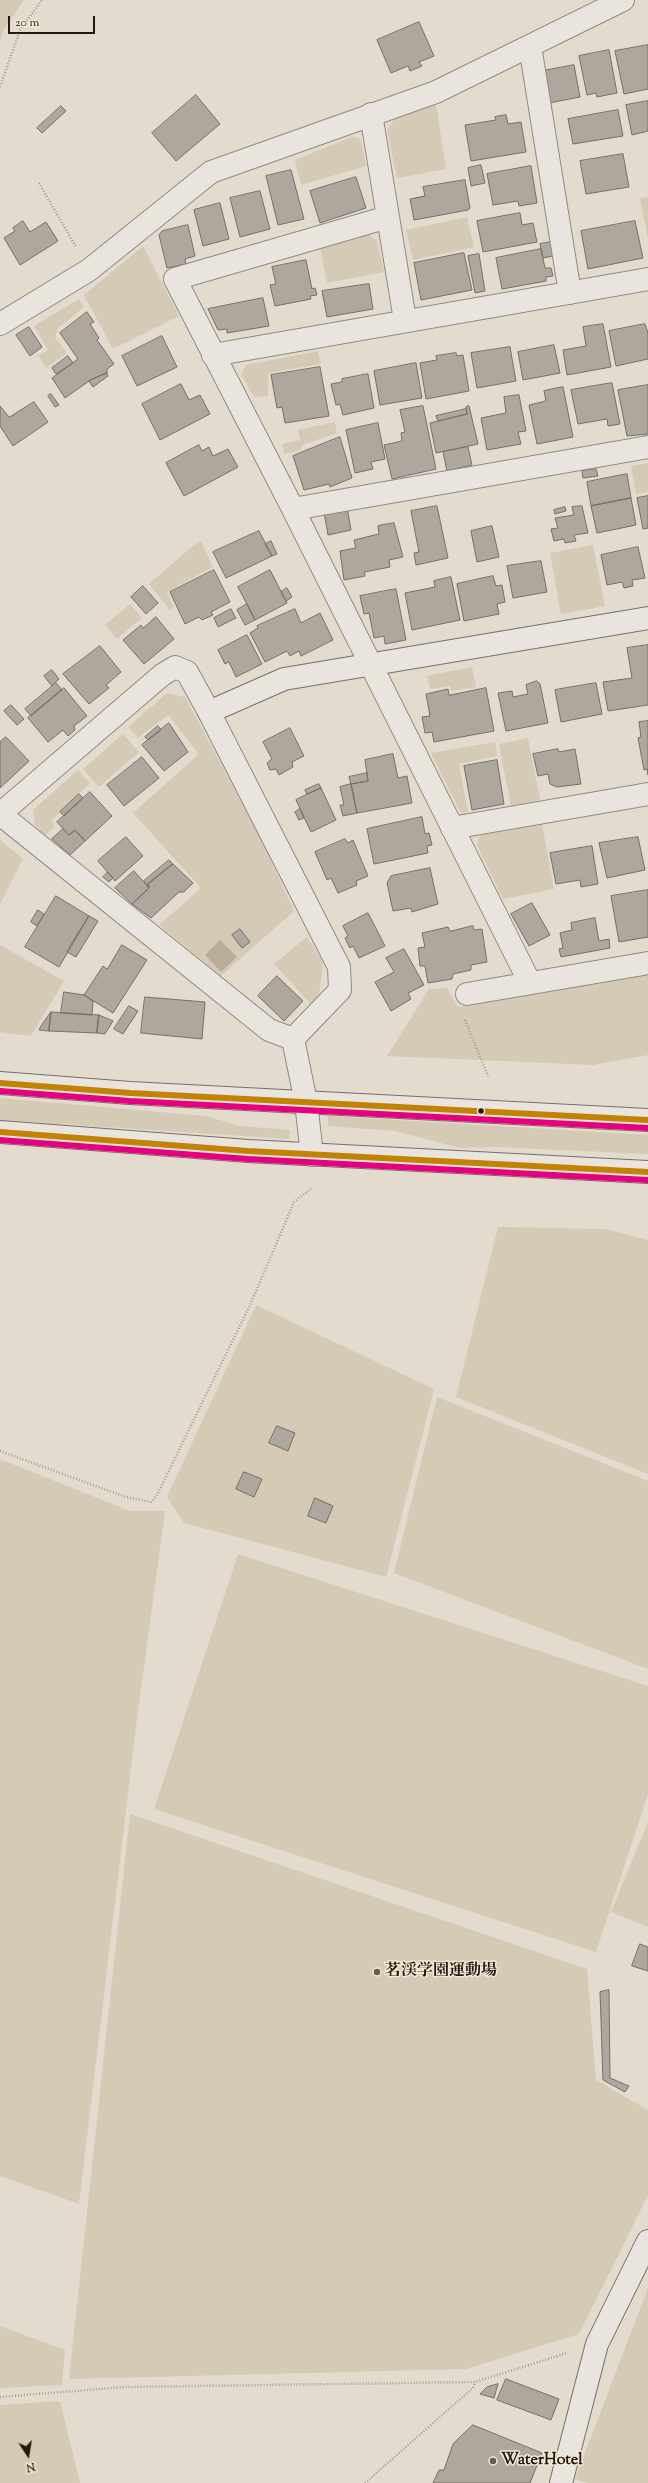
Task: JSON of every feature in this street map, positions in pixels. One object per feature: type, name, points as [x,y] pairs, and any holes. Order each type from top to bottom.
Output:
[{"type":"street","points":[[0,324],[89,270],[211,172],[436,92],[623,0]]},
{"type":"street","points":[[530,46],[570,293]]},
{"type":"street","points":[[371,114],[405,320]]},
{"type":"street","points":[[388,217],[175,279],[530,983]]},
{"type":"street","points":[[213,355],[405,320],[648,279]]},
{"type":"street","points":[[292,509],[648,447]]},
{"type":"street","points":[[209,712],[284,679],[648,618]]},
{"type":"street","points":[[175,667],[186,672],[209,712],[339,967],[340,990],[293,1039],[269,1030],[0,814],[162,675],[175,667]]},
{"type":"street","points":[[452,828],[648,794]]},
{"type":"street","points":[[467,994],[648,963]]},
{"type":"street","points":[[293,1039],[306,1102],[312,1155]]},
{"type":"street","points":[[0,1083],[130,1093],[648,1120]]},
{"type":"street","points":[[0,1132],[312,1155],[648,1172]]},
{"type":"street","points":[[560,2483],[597,2344],[648,2241]]},
{"type":"path","points":[[0,87],[20,30],[42,0]]},
{"type":"path","points":[[39,183],[89,270]]},
{"type":"path","points":[[467,994],[461,1012],[488,1076]]},
{"type":"path","points":[[0,1451],[126,1497],[151,1502],[157,1495],[251,1303],[294,1202],[311,1189]]},
{"type":"path","points":[[0,2397],[124,2387],[475,2382],[597,2344]]},
{"type":"path","points":[[365,2483],[473,2388],[475,2382]]},
{"type":"shaded area","points":[[0,0],[24,0],[4,29],[0,42]]},
{"type":"shaded area","points":[[436,104],[446,169],[397,178],[387,130],[396,117]]},
{"type":"shaded area","points":[[354,136],[361,140],[366,166],[301,185],[295,160]]},
{"type":"shaded area","points":[[648,197],[648,239],[640,198]]},
{"type":"shaded area","points":[[467,217],[474,247],[413,260],[406,230]]},
{"type":"shaded area","points":[[369,235],[377,241],[384,272],[327,283],[320,247]]},
{"type":"shaded area","points":[[143,246],[179,316],[113,349],[84,295]]},
{"type":"shaded area","points":[[79,299],[84,307],[58,328],[55,337],[67,353],[46,368],[38,355],[48,350],[34,326]]},
{"type":"shaded area","points":[[318,351],[321,364],[268,373],[268,396],[254,397],[241,374],[246,365]]},
{"type":"shaded area","points":[[335,422],[337,433],[302,445],[301,450],[284,454],[282,444],[300,440],[298,430]]},
{"type":"shaded area","points":[[648,463],[648,492],[636,494],[631,466]]},
{"type":"shaded area","points":[[201,541],[213,567],[167,592],[174,607],[170,610],[149,584],[190,548]]},
{"type":"shaded area","points":[[593,545],[605,606],[561,614],[550,553]]},
{"type":"shaded area","points":[[130,604],[142,618],[117,639],[105,625]]},
{"type":"shaded area","points":[[472,667],[476,687],[451,691],[450,686],[430,689],[427,676]]},
{"type":"shaded area","points":[[167,693],[185,697],[258,833],[294,911],[221,976],[159,925],[201,888],[133,813],[199,754],[168,715],[138,738],[128,727]]},
{"type":"shaded area","points":[[123,734],[139,752],[99,787],[83,769]]},
{"type":"shaded area","points":[[528,738],[540,800],[511,806],[499,744]]},
{"type":"shaded area","points":[[495,742],[497,756],[459,764],[468,812],[461,813],[431,753]]},
{"type":"shaded area","points":[[78,770],[90,783],[51,821],[55,826],[45,836],[35,825],[33,810]]},
{"type":"shaded area","points":[[542,824],[554,889],[503,899],[477,845],[480,835]]},
{"type":"shaded area","points":[[0,840],[23,859],[0,904]]},
{"type":"shaded area","points":[[307,937],[323,962],[319,996],[310,1003],[274,964]]},
{"type":"shaded area","points":[[220,940],[237,957],[221,972],[205,955]]},
{"type":"shaded area","points":[[0,945],[64,981],[31,1036],[0,1032]]},
{"type":"shaded area","points":[[648,973],[648,1055],[593,1065],[387,1056],[429,989],[447,988],[458,1007]]},
{"type":"shaded area","points":[[0,1098],[206,1116],[240,1126],[290,1130],[289,1139],[0,1120]]},
{"type":"shaded area","points":[[328,1116],[648,1135],[648,1154],[495,1147],[460,1148],[395,1131],[328,1126]]},
{"type":"shaded area","points":[[498,1227],[605,1229],[648,1240],[648,1474],[456,1397]]},
{"type":"shaded area","points":[[256,1305],[434,1389],[386,1577],[184,1523],[167,1497]]},
{"type":"shaded area","points":[[437,1397],[648,1481],[648,1669],[394,1573]]},
{"type":"shaded area","points":[[0,1459],[130,1511],[165,1511],[136,1726],[79,2204],[0,2176]]},
{"type":"shaded area","points":[[238,1554],[648,1686],[648,1794],[596,1952],[154,1809]]},
{"type":"shaded area","points":[[130,1814],[587,1969],[596,2080],[648,2110],[648,2195],[579,2334],[466,2369],[69,2379]]},
{"type":"shaded area","points":[[648,1822],[648,1927],[611,1912]]},
{"type":"shaded area","points":[[648,2288],[648,2483],[588,2483],[575,2479]]},
{"type":"shaded area","points":[[0,2326],[65,2350],[62,2385],[0,2388]]},
{"type":"shaded area","points":[[60,2401],[80,2483],[0,2483],[0,2405]]},
{"type":"building","points":[[419,22],[434,56],[419,62],[422,66],[410,71],[408,66],[391,73],[377,40]]},
{"type":"building","points":[[648,45],[648,89],[624,94],[615,51]]},
{"type":"building","points":[[609,50],[617,93],[597,97],[596,93],[587,95],[579,56]]},
{"type":"building","points":[[574,65],[580,97],[549,103],[543,71]]},
{"type":"building","points":[[196,95],[220,124],[176,161],[152,133]]},
{"type":"building","points":[[648,101],[648,131],[632,135],[626,105]]},
{"type":"building","points":[[61,106],[66,111],[42,133],[37,128]]},
{"type":"building","points":[[618,110],[623,136],[573,144],[568,119]]},
{"type":"building","points":[[506,115],[508,124],[521,122],[526,152],[471,161],[465,125],[496,120],[495,117]]},
{"type":"building","points":[[623,154],[629,187],[586,194],[580,161]]},
{"type":"building","points":[[481,165],[485,183],[471,186],[468,168]]},
{"type":"building","points":[[531,166],[537,203],[519,206],[518,201],[493,205],[487,174]]},
{"type":"building","points":[[291,170],[304,219],[278,225],[266,176]]},
{"type":"building","points":[[356,177],[366,208],[320,223],[310,191]]},
{"type":"building","points":[[465,180],[470,208],[468,210],[414,220],[410,199],[425,196],[423,187]]},
{"type":"building","points":[[260,191],[270,229],[240,237],[230,198]]},
{"type":"building","points":[[220,203],[229,239],[203,246],[194,210]]},
{"type":"building","points":[[520,213],[522,225],[533,223],[537,242],[483,252],[477,221]]},
{"type":"building","points":[[23,221],[30,232],[46,222],[58,241],[20,265],[4,238],[15,231],[13,228]]},
{"type":"building","points":[[635,221],[643,258],[588,269],[581,231]]},
{"type":"building","points":[[188,225],[195,256],[185,259],[186,264],[167,268],[159,235],[162,231]]},
{"type":"building","points":[[551,242],[553,256],[543,258],[540,244]]},
{"type":"building","points":[[541,249],[545,268],[551,268],[553,276],[546,277],[546,281],[502,289],[496,258]]},
{"type":"building","points":[[464,253],[472,290],[421,300],[414,263]]},
{"type":"building","points":[[479,254],[485,291],[475,293],[468,256]]},
{"type":"building","points":[[306,260],[312,289],[315,288],[317,295],[310,296],[311,299],[275,306],[270,285],[276,284],[272,267]]},
{"type":"building","points":[[369,284],[373,309],[327,317],[322,291]]},
{"type":"building","points":[[263,298],[269,326],[227,333],[227,329],[218,330],[208,309]]},
{"type":"building","points":[[87,312],[94,322],[90,324],[99,338],[97,340],[114,364],[107,369],[107,373],[92,379],[65,398],[52,378],[78,359],[60,333]]},
{"type":"building","points":[[603,324],[611,367],[567,375],[563,350],[586,346],[583,327]]},
{"type":"building","points":[[645,324],[648,333],[648,359],[616,366],[609,331]]},
{"type":"building","points":[[29,327],[42,347],[30,356],[16,335]]},
{"type":"building","points":[[162,336],[177,367],[137,386],[122,356]]},
{"type":"building","points":[[554,345],[560,373],[523,380],[518,352]]},
{"type":"building","points":[[510,347],[516,381],[477,388],[471,353]]},
{"type":"building","points":[[456,353],[457,356],[463,355],[469,391],[426,399],[420,363],[437,360],[436,356]]},
{"type":"building","points":[[68,356],[73,363],[56,374],[52,368]]},
{"type":"building","points":[[416,363],[422,398],[380,405],[374,371]]},
{"type":"building","points":[[320,367],[329,416],[285,423],[282,407],[277,408],[271,375]]},
{"type":"building","points":[[107,373],[108,376],[93,387],[89,381]]},
{"type":"building","points":[[368,374],[374,408],[343,415],[340,404],[336,405],[331,384],[342,382],[342,379]]},
{"type":"building","points":[[612,383],[620,424],[608,426],[607,419],[578,424],[571,390]]},
{"type":"building","points":[[181,384],[189,400],[200,395],[210,414],[160,440],[142,404]]},
{"type":"building","points":[[648,385],[648,434],[627,436],[618,390]]},
{"type":"building","points":[[563,387],[573,437],[537,444],[529,405],[546,401],[544,391]]},
{"type":"building","points":[[51,394],[59,405],[55,407],[48,396]]},
{"type":"building","points":[[519,395],[526,431],[518,432],[521,444],[487,450],[481,418],[506,413],[504,397]]},
{"type":"building","points":[[34,402],[48,422],[13,446],[0,426],[0,406],[9,417]]},
{"type":"building","points":[[423,406],[436,469],[392,479],[384,445],[402,441],[401,433],[405,432],[400,410]]},
{"type":"building","points":[[469,406],[478,444],[436,453],[430,423],[467,414],[466,407]]},
{"type":"building","points":[[466,409],[467,414],[438,421],[436,416]]},
{"type":"building","points":[[378,423],[385,459],[371,462],[373,469],[355,473],[346,430]]},
{"type":"building","points":[[340,437],[352,478],[330,487],[329,484],[304,490],[293,456]]},
{"type":"building","points":[[199,445],[202,451],[209,447],[213,456],[228,449],[238,467],[184,496],[166,463]]},
{"type":"building","points":[[468,447],[472,465],[447,471],[443,452]]},
{"type":"building","points":[[596,469],[598,476],[583,478],[582,471]]},
{"type":"building","points":[[627,474],[631,498],[591,506],[587,482]]},
{"type":"building","points":[[648,496],[648,528],[643,529],[637,498]]},
{"type":"building","points":[[631,498],[636,525],[597,533],[591,506]]},
{"type":"building","points":[[437,506],[448,558],[416,565],[414,553],[419,552],[411,511]]},
{"type":"building","points":[[582,506],[588,533],[574,535],[576,541],[565,543],[564,539],[554,541],[551,529],[558,528],[555,518],[574,515],[572,507]]},
{"type":"building","points":[[347,507],[351,530],[328,535],[324,512]]},
{"type":"building","points":[[565,507],[566,511],[555,514],[554,510]]},
{"type":"building","points":[[394,523],[403,557],[389,560],[390,567],[364,572],[365,576],[344,580],[340,551],[356,548],[354,540],[379,534],[378,526]]},
{"type":"building","points":[[492,526],[499,557],[477,562],[471,531]]},
{"type":"building","points":[[259,531],[272,556],[226,578],[213,552]]},
{"type":"building","points":[[271,541],[277,554],[272,556],[265,544]]},
{"type":"building","points":[[638,547],[645,578],[632,580],[633,586],[624,588],[622,582],[607,585],[601,555]]},
{"type":"building","points":[[541,561],[547,592],[513,598],[507,566]]},
{"type":"building","points":[[214,570],[230,602],[211,612],[213,615],[202,620],[199,617],[185,624],[170,592]]},
{"type":"building","points":[[270,570],[287,603],[255,620],[238,587]]},
{"type":"building","points":[[493,576],[496,586],[502,585],[505,602],[497,604],[499,614],[464,621],[457,584]]},
{"type":"building","points":[[451,577],[460,620],[412,630],[405,593],[435,587],[434,581]]},
{"type":"building","points":[[143,586],[158,603],[146,614],[131,597]]},
{"type":"building","points":[[287,588],[292,597],[286,601],[281,592]]},
{"type":"building","points":[[396,589],[406,640],[385,644],[384,636],[374,638],[369,613],[364,614],[360,596]]},
{"type":"building","points":[[247,604],[255,620],[245,625],[237,610]]},
{"type":"building","points":[[231,609],[236,618],[218,627],[214,618]]},
{"type":"building","points":[[295,609],[301,623],[320,613],[333,640],[301,656],[299,651],[290,656],[287,651],[265,662],[250,633],[258,628],[257,626]]},
{"type":"building","points":[[156,617],[174,639],[144,664],[123,640],[141,625],[143,628]]},
{"type":"building","points":[[247,635],[262,664],[236,677],[229,662],[225,664],[218,650]]},
{"type":"building","points":[[648,645],[648,705],[608,711],[603,682],[632,678],[627,648]]},
{"type":"building","points":[[100,646],[121,672],[106,685],[109,688],[89,704],[63,674]]},
{"type":"building","points":[[52,670],[59,679],[52,686],[44,676]]},
{"type":"building","points":[[537,681],[540,684],[548,723],[506,731],[498,693],[512,691],[513,697],[528,694],[526,685]]},
{"type":"building","points":[[56,683],[62,690],[31,716],[25,709]]},
{"type":"building","points":[[596,683],[602,714],[561,722],[555,690]]},
{"type":"building","points":[[64,688],[87,716],[74,726],[75,730],[68,736],[63,730],[48,742],[28,718]]},
{"type":"building","points":[[486,688],[494,731],[434,742],[432,732],[425,733],[422,717],[430,716],[426,694],[448,689],[449,695]]},
{"type":"building","points":[[11,705],[24,719],[17,725],[4,711]]},
{"type":"building","points":[[648,721],[648,775],[647,769],[644,770],[638,738],[641,737],[639,722]]},
{"type":"building","points":[[169,723],[188,752],[164,771],[142,745]]},
{"type":"building","points":[[158,726],[161,730],[148,740],[145,737]]},
{"type":"building","points":[[290,728],[304,756],[292,762],[293,767],[279,775],[276,769],[270,770],[267,763],[272,759],[263,742]]},
{"type":"building","points":[[6,737],[29,761],[0,788],[0,742]]},
{"type":"building","points":[[558,749],[559,752],[575,749],[581,784],[557,787],[550,784],[548,774],[538,776],[533,754]]},
{"type":"building","points":[[393,754],[398,778],[407,776],[412,803],[357,813],[351,784],[368,781],[365,760]]},
{"type":"building","points":[[142,757],[159,778],[124,806],[107,785]]},
{"type":"building","points":[[497,760],[504,804],[472,810],[464,766]]},
{"type":"building","points":[[367,773],[368,781],[351,784],[349,777]]},
{"type":"building","points":[[319,784],[321,788],[307,794],[305,790]]},
{"type":"building","points":[[351,784],[357,813],[343,816],[340,805],[344,805],[340,787]]},
{"type":"building","points":[[321,788],[336,820],[311,832],[296,800]]},
{"type":"building","points":[[90,792],[112,816],[85,841],[75,830],[69,835],[57,822]]},
{"type":"building","points":[[79,794],[83,798],[64,816],[60,812]]},
{"type":"building","points":[[300,809],[304,818],[299,820],[295,812]]},
{"type":"building","points":[[422,817],[425,834],[429,833],[432,845],[427,846],[428,853],[374,864],[367,829]]},
{"type":"building","points":[[63,829],[69,835],[75,830],[85,841],[70,855],[52,839]]},
{"type":"building","points":[[126,837],[143,856],[115,881],[98,861]]},
{"type":"building","points":[[638,837],[645,870],[607,878],[599,843]]},
{"type":"building","points":[[345,839],[348,843],[353,840],[368,876],[356,881],[357,885],[338,893],[331,878],[327,880],[315,852]]},
{"type":"building","points":[[592,846],[598,884],[581,887],[580,880],[556,884],[550,853]]},
{"type":"building","points":[[169,860],[173,864],[148,884],[149,888],[144,881]]},
{"type":"building","points":[[173,864],[193,883],[184,892],[179,892],[151,918],[132,904],[149,888],[148,884]]},
{"type":"building","points":[[430,868],[438,904],[412,912],[411,908],[393,911],[387,883],[391,876]]},
{"type":"building","points":[[134,871],[149,888],[132,904],[115,888]]},
{"type":"building","points":[[108,872],[113,878],[109,882],[103,877]]},
{"type":"building","points":[[648,890],[648,937],[619,942],[611,896]]},
{"type":"building","points":[[56,896],[89,916],[59,967],[25,947]]},
{"type":"building","points":[[532,903],[550,935],[529,946],[511,914]]},
{"type":"building","points":[[38,910],[44,914],[37,926],[31,922]]},
{"type":"building","points":[[368,913],[385,946],[359,958],[353,946],[350,948],[345,938],[348,936],[343,926]]},
{"type":"building","points":[[89,916],[98,921],[76,957],[67,952]]},
{"type":"building","points":[[595,918],[599,941],[609,939],[610,948],[561,957],[559,949],[563,948],[560,933],[572,930],[571,923]]},
{"type":"building","points":[[473,926],[474,930],[482,929],[487,962],[471,965],[471,970],[453,974],[452,979],[428,983],[425,966],[420,966],[418,948],[425,947],[422,933],[448,927],[450,931]]},
{"type":"building","points":[[240,929],[250,942],[242,948],[232,935]]},
{"type":"building","points":[[122,945],[147,960],[113,1013],[84,995],[103,966],[107,969]]},
{"type":"building","points":[[404,949],[424,985],[408,993],[411,999],[391,1011],[375,982],[394,972],[386,958]]},
{"type":"building","points":[[277,976],[303,1001],[284,1021],[258,996]]},
{"type":"building","points":[[64,992],[84,995],[93,1001],[92,1015],[61,1013]]},
{"type":"building","points":[[145,997],[205,1002],[202,1039],[141,1033]]},
{"type":"building","points":[[129,1006],[138,1011],[123,1034],[114,1029]]},
{"type":"building","points":[[51,1012],[99,1015],[97,1033],[49,1031]]},
{"type":"building","points":[[51,1012],[49,1031],[39,1030],[41,1026]]},
{"type":"building","points":[[99,1015],[113,1021],[105,1034],[97,1033]]},
{"type":"building","points":[[277,1426],[295,1433],[288,1451],[269,1443]]},
{"type":"building","points":[[244,1472],[262,1479],[254,1497],[236,1489]]},
{"type":"building","points":[[315,1498],[333,1506],[326,1523],[308,1516]]},
{"type":"building","points":[[640,1944],[648,1947],[648,1971],[632,1966]]},
{"type":"building","points":[[609,1990],[610,2078],[629,2086],[625,2092],[603,2080],[600,1992]]},
{"type":"building","points":[[506,2379],[559,2399],[551,2420],[497,2400]]},
{"type":"building","points":[[498,2384],[494,2398],[480,2394],[487,2387]]},
{"type":"building","name":"WaterHotel","points":[[473,2425],[542,2453],[530,2483],[433,2483],[439,2470],[444,2470],[453,2444]]},
{"type":"transit line","points":[[0,1083],[130,1093],[648,1120]]},
{"type":"transit line","points":[[0,1091],[130,1101],[648,1128]]},
{"type":"transit line","points":[[0,1132],[248,1151],[648,1172]]},
{"type":"transit line","points":[[0,1140],[248,1159],[648,1180]]},
{"type":"place","name":"茗渓学園運動場","points":[[377,1972]]},
{"type":"place","name":"WaterHotel","points":[[493,2461]]}]
